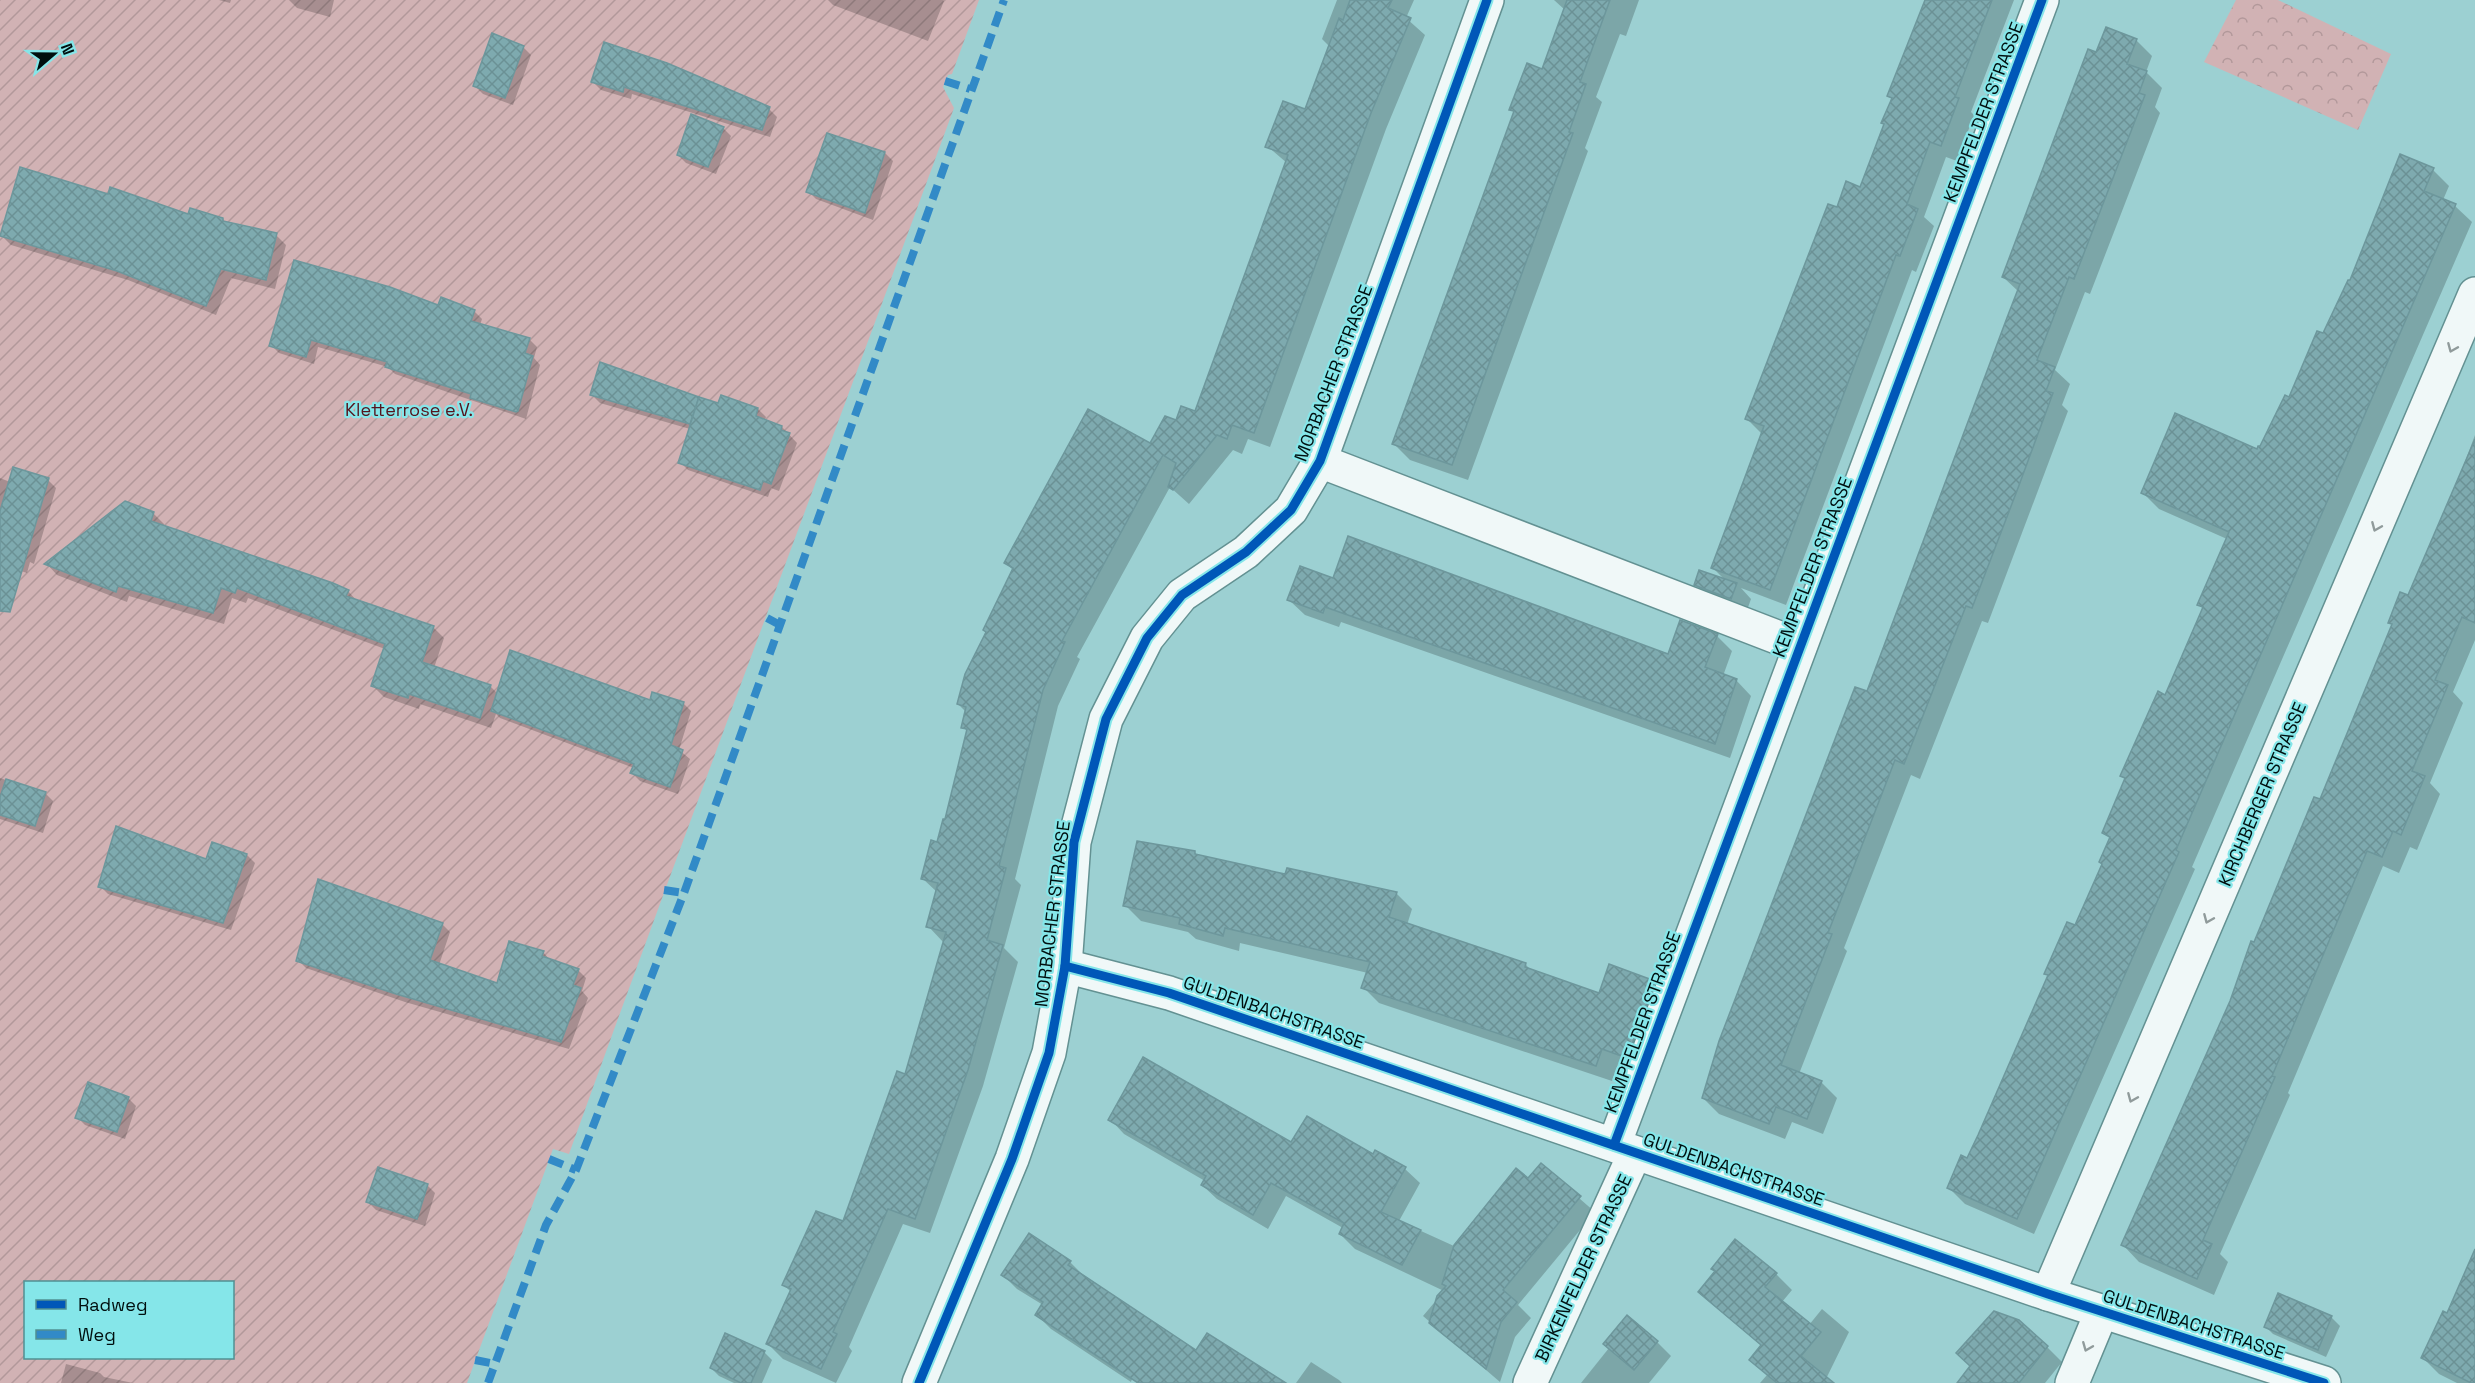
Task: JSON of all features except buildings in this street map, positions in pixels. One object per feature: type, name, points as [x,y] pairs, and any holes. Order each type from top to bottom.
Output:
[{"type":"street","name":"MORBACHER STRASSE","points":[[918,1383],[1012,1159],[1046,1064],[1065,966],[1074,842],[1106,719],[1147,638],[1182,595],[1246,552],[1291,510],[1320,461],[1487,0]]},
{"type":"street","name":"KEMPFELDER STRASSE","points":[[1625,1149],[1800,646],[2042,0]]},
{"type":"street","name":"KIRCHBERGER STRASSE","points":[[2048,1294],[2475,294]]},
{"type":"street","name":"MORBACHER STRASSE","points":[[1320,461],[1800,646]]},
{"type":"street","name":"GULDENBACHSTRASSE","points":[[1065,966],[1169,993],[2048,1294],[2324,1383]]},
{"type":"street","name":"BIRKENFELDER STRASSE","points":[[1530,1383],[1625,1149]]},
{"type":"street","points":[[2072,1383],[2102,1311]]},
{"type":"green space","name":"Kletterrose e.V.","points":[[0,0],[979,0],[952,74],[948,75],[943,87],[954,108],[569,1154],[553,1149],[467,1383],[0,1383]]},
{"type":"green space","points":[[2236,0],[2278,0],[2391,54],[2358,130],[2204,62]]},
{"type":"marked path","points":[[488,1383],[546,1225],[576,1170],[684,893],[1004,0]]},
{"type":"marked path","points":[[945,81],[970,89]]},
{"type":"marked path","points":[[767,618],[780,625]]},
{"type":"marked path","points":[[664,890],[684,893]]},
{"type":"marked path","points":[[549,1159],[576,1170]]},
{"type":"marked path","points":[[475,1360],[496,1364]]},
{"type":"cycle path","points":[[919,1383],[1012,1159],[1049,1053],[1065,966],[1074,842],[1106,719],[1147,638],[1182,595],[1246,552],[1291,510],[1320,461],[1487,0]]},
{"type":"cycle path","points":[[1614,1145],[2042,0]]},
{"type":"cycle path","points":[[1065,966],[1169,993],[2048,1294],[2324,1383]]}]
